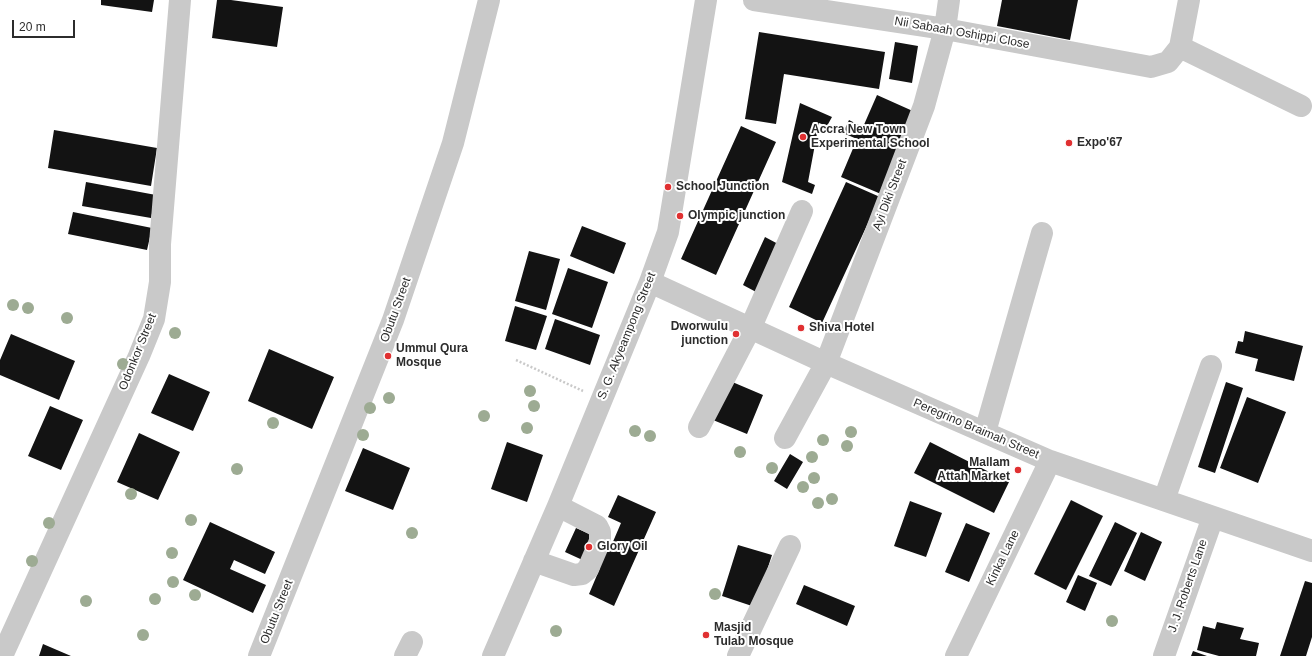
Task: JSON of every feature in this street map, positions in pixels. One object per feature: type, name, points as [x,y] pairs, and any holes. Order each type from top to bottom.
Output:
[{"type":"street","name":"Odonkor Street","points":[[2,656],[139,356],[154,319],[160,282],[160,244],[180,0]]},
{"type":"street","name":"Obutu Street","points":[[259,656],[393,320],[453,143],[489,0]]},
{"type":"street","name":"S. G. Akyeampong Street","points":[[493,656],[558,506],[650,282],[668,232],[706,0]]},
{"type":"street","name":"Nii Sabaah Oshippi Close","points":[[754,0],[945,29],[1151,67],[1174,54]]},
{"type":"street","name":"Ayi Diki Street","points":[[785,438],[826,363],[924,106],[945,29],[949,0]]},
{"type":"street","points":[[1189,0],[1174,54],[1301,106]]},
{"type":"street","points":[[699,427],[750,329],[802,211]]},
{"type":"street","points":[[985,432],[1042,233]]},
{"type":"street","name":"Peregrino Braimah Street","points":[[650,282],[750,329],[1050,461],[1312,552]]},
{"type":"street","points":[[1164,500],[1211,366]]},
{"type":"street","name":"Kinka Lane","points":[[956,656],[1050,461]]},
{"type":"street","points":[[534,561],[574,575],[582,574],[588,569],[600,541],[600,532],[597,526],[558,506]]},
{"type":"street","name":"J. J. Roberts Lane","points":[[1164,656],[1213,517]]},
{"type":"street","points":[[738,656],[790,546]]},
{"type":"path","points":[[516,360],[602,399]]},
{"type":"building","points":[[101,0],[154,0],[152,12],[101,5]]},
{"type":"building","points":[[217,0],[231,0],[283,7],[277,47],[212,38]]},
{"type":"building","points":[[1002,0],[1078,0],[1070,40],[997,26]]},
{"type":"building","points":[[759,32],[885,52],[879,89],[784,74],[776,124],[745,119]]},
{"type":"building","points":[[895,42],[918,46],[912,83],[889,79]]},
{"type":"building","points":[[877,95],[915,112],[881,194],[841,177],[857,139],[843,133],[849,120],[863,127]]},
{"type":"building","points":[[800,103],[832,117],[827,126],[819,123],[808,182],[815,185],[812,194],[782,182]]},
{"type":"building","points":[[741,126],[776,142],[716,275],[681,259]]},
{"type":"building","points":[[54,130],[157,148],[151,186],[48,168]]},
{"type":"building","points":[[86,182],[156,195],[151,218],[82,206]]},
{"type":"building","points":[[846,182],[880,197],[822,323],[789,307]]},
{"type":"building","points":[[73,212],[152,228],[147,250],[68,234]]},
{"type":"building","points":[[582,226],[626,243],[614,274],[570,256]]},
{"type":"building","points":[[765,237],[780,245],[758,293],[743,285]]},
{"type":"building","points":[[529,251],[560,259],[546,310],[515,301]]},
{"type":"building","points":[[568,268],[608,282],[592,328],[552,314]]},
{"type":"building","points":[[515,306],[547,316],[536,350],[505,341]]},
{"type":"building","points":[[555,319],[600,335],[590,365],[545,349]]},
{"type":"building","points":[[1245,331],[1303,346],[1294,381],[1255,371],[1258,359],[1235,353],[1238,341],[1243,342]]},
{"type":"building","points":[[11,334],[75,361],[59,400],[0,375],[0,360]]},
{"type":"building","points":[[269,349],[334,377],[312,429],[248,401]]},
{"type":"building","points":[[169,374],[210,392],[193,431],[151,413]]},
{"type":"building","points":[[730,381],[763,395],[747,434],[713,420]]},
{"type":"building","points":[[1226,382],[1243,388],[1215,473],[1198,467]]},
{"type":"building","points":[[1247,397],[1286,412],[1258,483],[1220,468]]},
{"type":"building","points":[[50,406],[83,420],[61,470],[28,456]]},
{"type":"building","points":[[139,433],[180,452],[158,500],[117,482]]},
{"type":"building","points":[[507,442],[543,455],[527,502],[491,489]]},
{"type":"building","points":[[930,442],[1009,482],[994,513],[914,473]]},
{"type":"building","points":[[363,448],[410,468],[393,510],[345,491]]},
{"type":"building","points":[[790,454],[803,462],[787,489],[774,481]]},
{"type":"building","points":[[618,495],[656,512],[614,606],[589,594],[600,568],[565,552],[576,528],[612,544],[621,523],[608,517]]},
{"type":"building","points":[[1071,500],[1103,516],[1066,590],[1034,574]]},
{"type":"building","points":[[910,501],[942,513],[926,557],[894,546]]},
{"type":"building","points":[[210,522],[275,552],[265,574],[234,560],[230,569],[266,585],[253,613],[183,580]]},
{"type":"building","points":[[1115,522],[1137,533],[1111,586],[1089,576]]},
{"type":"building","points":[[966,523],[990,533],[969,582],[945,572]]},
{"type":"building","points":[[1141,532],[1162,542],[1145,581],[1124,571]]},
{"type":"building","points":[[738,545],[772,555],[755,607],[722,596]]},
{"type":"building","points":[[1078,575],[1097,583],[1085,611],[1066,602]]},
{"type":"building","points":[[1305,581],[1312,583],[1312,637],[1306,656],[1280,656]]},
{"type":"building","points":[[804,585],[855,606],[847,626],[796,604]]},
{"type":"building","points":[[1217,622],[1244,628],[1240,639],[1259,643],[1256,656],[1219,656],[1197,650],[1203,626],[1215,629]]},
{"type":"building","points":[[43,644],[71,656],[39,656]]},
{"type":"building","points":[[1193,651],[1207,656],[1191,656]]},
{"type":"place","name":"Accra New Town Experimental School","points":[[803,137]]},
{"type":"place","name":"Expo'67","points":[[1069,143]]},
{"type":"place","name":"School Junction","points":[[668,187]]},
{"type":"place","name":"Olympic junction","points":[[680,216]]},
{"type":"place","name":"Shiva Hotel","points":[[801,328]]},
{"type":"place","name":"Dworwulu junction","points":[[736,334]]},
{"type":"place","name":"Ummul Qura Mosque","points":[[388,356]]},
{"type":"place","name":"Mallam Attah Market","points":[[1018,470]]},
{"type":"place","name":"Glory Oil","points":[[589,547]]},
{"type":"place","name":"Masjid Tulab Mosque","points":[[706,635]]}]
